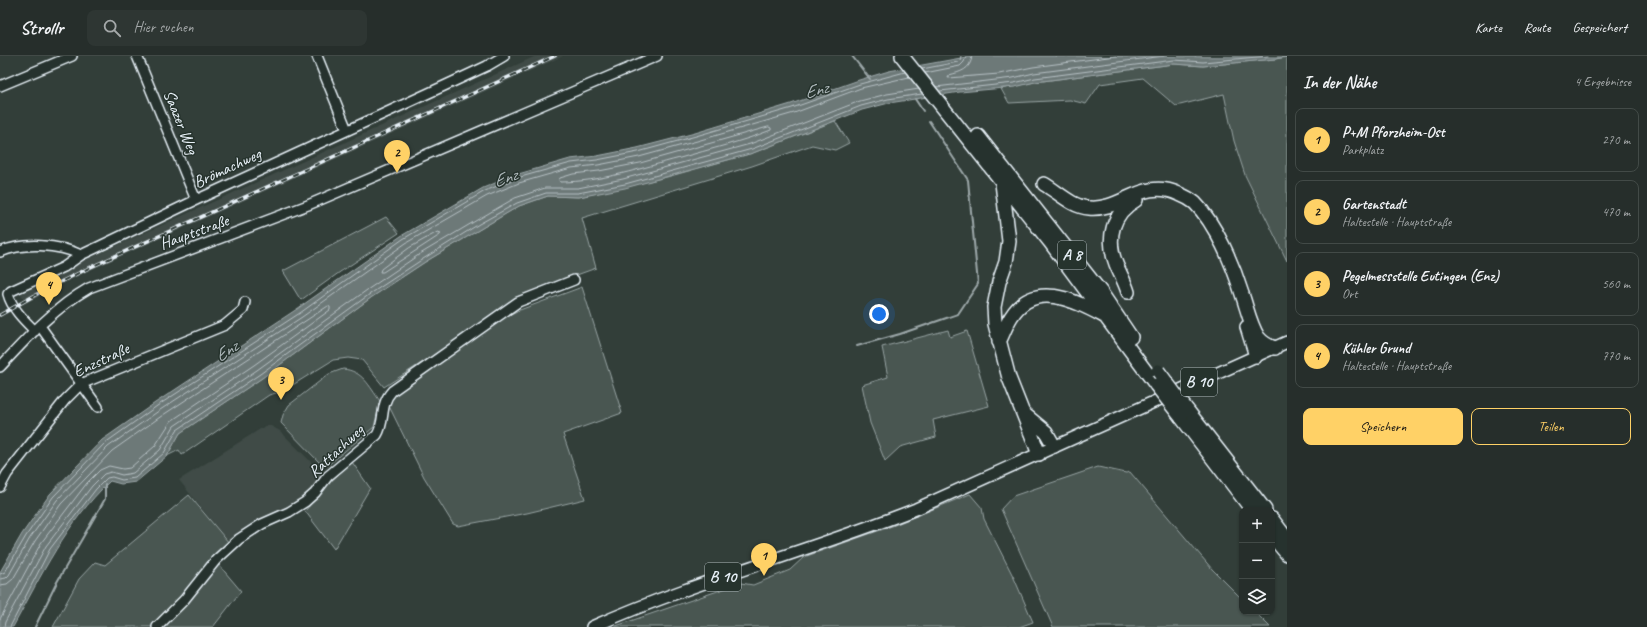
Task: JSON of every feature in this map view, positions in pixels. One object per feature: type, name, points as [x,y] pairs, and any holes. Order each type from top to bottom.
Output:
[{"type":"highway","name":"A 8","points":[[902,56],[979,144],[1100,291],[1128,332],[1158,371],[1184,413],[1250,507]]},
{"type":"highway","name":"A 8","points":[[912,56],[979,144],[1002,183],[1050,242],[1156,384],[1184,413],[1262,507]]},
{"type":"highway","points":[[1002,183],[1009,241],[1006,262],[999,282],[994,306],[994,324],[1021,410],[1039,454]]},
{"type":"highway","points":[[1044,184],[1071,202],[1088,208],[1105,207],[1141,192],[1154,189],[1172,191],[1193,201],[1209,220],[1215,230],[1241,289],[1255,331],[1262,341],[1268,346],[1281,345]]},
{"type":"highway","points":[[1128,292],[1112,253],[1112,232],[1119,214],[1130,203],[1144,197],[1161,195],[1179,200],[1194,211],[1210,235],[1230,277],[1256,356]]},
{"type":"highway","points":[[999,342],[1012,316],[1023,304],[1037,296],[1065,298],[1079,303],[1107,318]]},
{"type":"highway","points":[[1021,410],[1059,444]]},
{"type":"highway","points":[[1275,523],[1287,539]]},
{"type":"highway","points":[[1275,540],[1287,554]]},
{"type":"main road","name":"B 10","points":[[592,627],[653,602],[896,517],[1281,345]]},
{"type":"street","points":[[0,86],[72,56]]},
{"type":"street","name":"Saazer Weg","points":[[137,56],[196,200]]},
{"type":"street","points":[[317,56],[347,130]]},
{"type":"street","name":"Brömachweg","points":[[37,329],[11,301],[8,294],[11,291],[64,267],[81,255],[196,200],[475,71],[504,56]]},
{"type":"street","name":"Hauptstraße","points":[[0,367],[37,329],[77,295],[102,282],[253,227],[420,159],[657,56]]},
{"type":"street","points":[[0,252],[26,246],[68,249],[81,255]]},
{"type":"street","name":"Rattachweg","points":[[157,627],[184,600],[213,563],[239,539],[262,524],[289,512],[305,502],[315,494],[328,476],[377,435],[381,428],[385,402],[392,391],[518,302],[574,280]]},
{"type":"street","name":"Enzstraße","points":[[0,487],[7,474],[65,400],[81,384],[102,374],[187,342],[225,325],[242,310],[245,302]]},
{"type":"street","points":[[37,329],[98,407]]},
{"type":"shaded area","points":[[536,56],[563,56],[84,273],[26,303],[21,294],[79,263]]},
{"type":"shaded area","points":[[1287,57],[1287,261],[1245,175],[1234,141],[1224,94],[1176,106],[1143,78],[1100,84],[1086,104],[1070,100],[1009,103],[1001,89],[1035,82],[1174,64],[1203,66]]},
{"type":"shaded area","points":[[835,121],[849,143],[835,150],[812,145],[752,166],[582,218],[596,268],[516,297],[454,342],[384,387],[362,360],[348,358],[333,360],[283,391],[269,395],[182,455],[179,450],[167,456],[180,433],[262,378],[372,297],[425,262],[519,206],[548,196],[579,197],[667,177],[753,153]]},
{"type":"shaded area","points":[[386,217],[399,233],[301,300],[300,299],[283,271]]},
{"type":"shaded area","points":[[582,287],[622,413],[563,434],[585,499],[527,513],[458,526],[453,524],[424,477],[386,400],[480,329],[517,311]]},
{"type":"shaded area","points":[[948,330],[950,337],[967,331],[989,406],[933,420],[936,437],[900,447],[885,461],[870,423],[862,385],[888,377],[882,347]]},
{"type":"shaded area","points":[[343,369],[350,370],[361,376],[380,401],[374,427],[327,466],[319,462],[281,423],[283,415],[289,405],[329,374]]},
{"type":"shaded area","points":[[265,426],[271,426],[280,431],[324,475],[313,490],[300,503],[229,543],[179,480]]},
{"type":"shaded area","points":[[352,462],[370,488],[334,549],[305,511],[327,485]]},
{"type":"shaded area","points":[[1098,467],[1126,473],[1130,472],[1212,569],[1239,596],[1239,615],[1258,615],[1270,627],[1053,627],[1001,509],[1013,496]]},
{"type":"shaded area","points":[[970,494],[982,508],[984,519],[1014,578],[1033,622],[1019,627],[613,627],[741,583],[753,585],[790,570],[804,557],[892,526]]},
{"type":"shaded area","points":[[189,495],[229,543],[214,559],[241,591],[213,627],[53,627],[79,579],[95,562],[105,565]]},
{"type":"water","points":[[972,56],[1287,57],[1203,66],[1174,64],[1035,82],[1015,87],[960,92],[889,103],[862,110],[753,153],[625,188],[579,197],[548,196],[519,206],[425,262],[372,297],[262,378],[180,433],[167,456],[136,482],[121,484],[110,481],[80,514],[56,550],[13,627],[0,627],[0,572],[22,534],[50,494],[102,440],[297,309],[401,236],[483,188],[515,175],[570,159],[597,156],[637,148],[695,133],[791,104],[889,71]]},
{"type":"waterway","points":[[852,56],[870,79]]},
{"type":"waterway","points":[[915,99],[923,111]]},
{"type":"waterway","points":[[857,346],[900,334],[958,314],[978,284],[968,180],[929,121]]},
{"type":"waterway","points":[[35,627],[57,582],[105,499],[105,484]]},
{"type":"railway","points":[[0,315],[46,289],[91,267],[555,56]]},
{"type":"place","name":"Gartenstadt","points":[[397,173]]},
{"type":"place","name":"Kühler Grund","points":[[49,305]]},
{"type":"place","name":"Pegelmessstelle Eutingen (Enz)","points":[[281,400]]},
{"type":"place","name":"P+M Pforzheim-Ost","points":[[764,576]]},
{"type":"water label","name":"Enz","points":[[816,90]]},
{"type":"water label","name":"Enz","points":[[505,178]]},
{"type":"water label","name":"Enz","points":[[226,351]]}]
